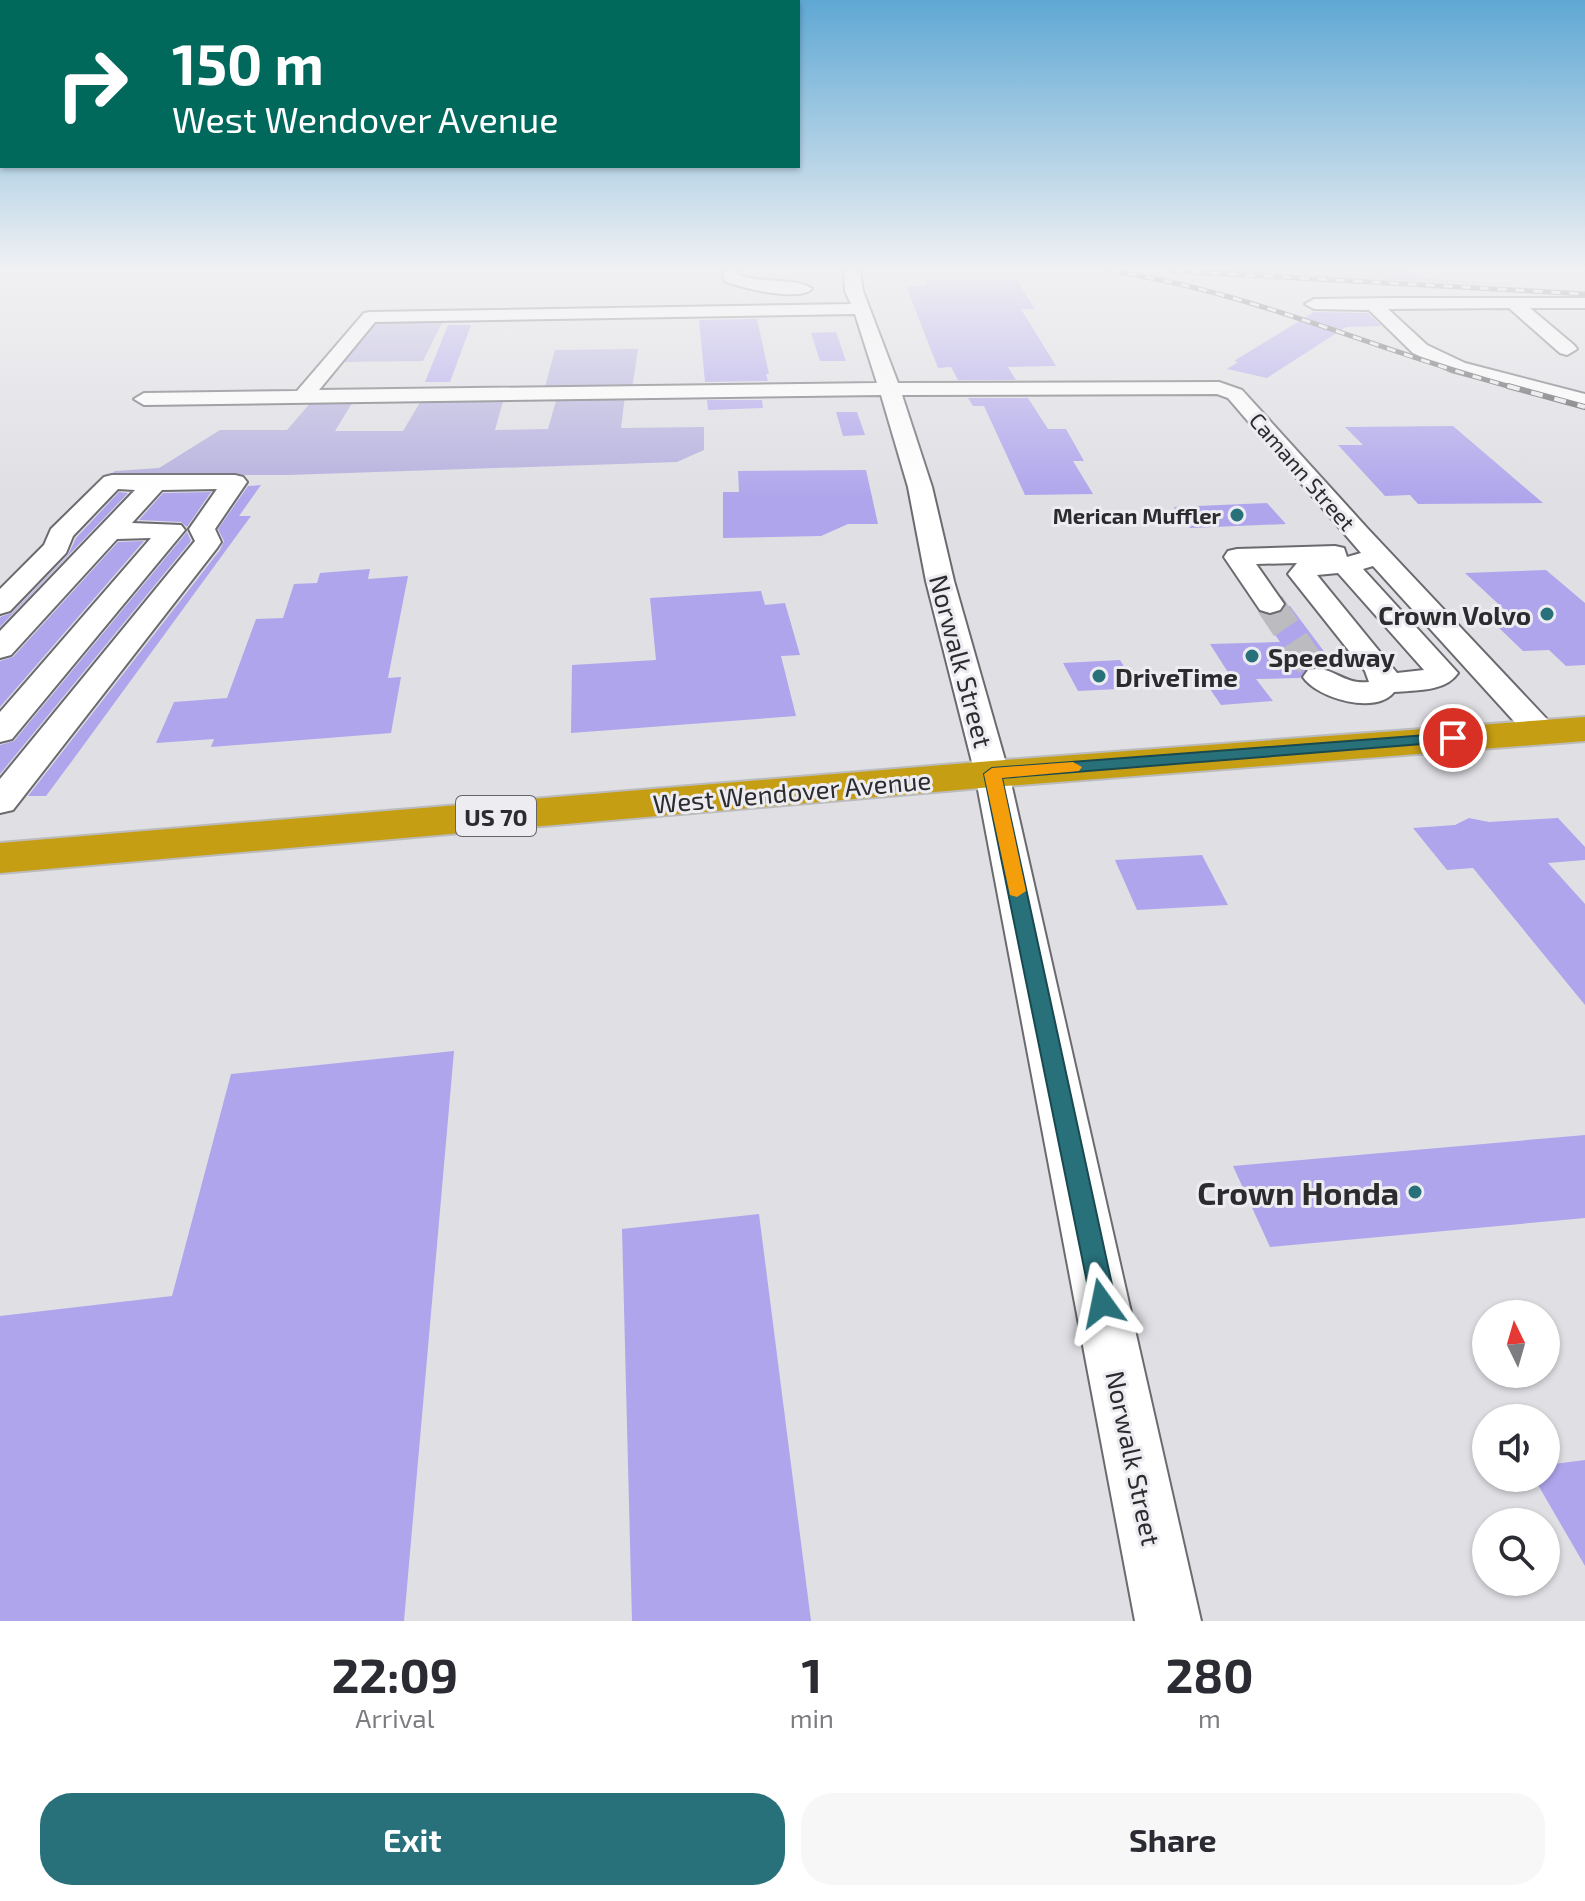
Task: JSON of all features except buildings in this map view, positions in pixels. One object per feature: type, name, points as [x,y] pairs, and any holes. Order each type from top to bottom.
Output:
[{"type":"highway","name":"West Wendover Avenue","points":[[0,858],[992,774],[1585,729]]},
{"type":"street","points":[[303,397],[345,347]]},
{"type":"street","name":"Norwalk Street","points":[[870,347],[889,389],[920,487],[940,581],[992,774],[1168,1621]]},
{"type":"street","points":[[1417,347],[1458,367],[1585,400]]},
{"type":"street","name":"Camann Street","points":[[144,399],[1199,386],[1230,391],[1242,400],[1363,562],[1542,732]]},
{"type":"street","points":[[0,605],[57,547],[60,534],[112,482],[235,482],[202,529]]},
{"type":"street","points":[[0,649],[155,483]]},
{"type":"street","points":[[109,531],[202,529]]},
{"type":"street","points":[[0,802],[208,542],[202,529]]},
{"type":"street","points":[[0,732],[172,530]]},
{"type":"street","points":[[1270,604],[1237,557],[1341,554],[1363,562],[1443,673],[1428,680],[1385,683],[1378,692],[1349,693],[1319,677]]},
{"type":"street","points":[[1250,576],[1302,574],[1308,567],[1363,562]]},
{"type":"street","points":[[1302,574],[1380,669],[1385,683]]},
{"type":"shaded area","points":[[356,347],[430,347],[423,361],[343,362]]},
{"type":"shaded area","points":[[638,349],[632,389],[544,390],[555,350]]},
{"type":"shaded area","points":[[625,396],[621,428],[704,427],[704,450],[677,462],[288,475],[110,475],[115,471],[159,468],[220,430],[287,430],[312,401],[354,400],[335,431],[403,431],[422,399],[504,398],[495,430],[548,429],[557,397]]},
{"type":"tunnel","points":[[1270,604],[1319,677]]},
{"type":"railway","points":[[1384,347],[1511,387]]},
{"type":"railway","points":[[1511,387],[1585,407]]},
{"type":"railway","points":[[1511,387],[1515,388]]},
{"type":"slow traffic","points":[[1017,891],[992,774],[1073,767]]},
{"type":"place","name":"Merican Muffler","points":[[1237,515]]},
{"type":"place","name":"Crown Volvo","points":[[1547,614]]},
{"type":"place","name":"Speedway","points":[[1252,656]]},
{"type":"place","name":"DriveTime","points":[[1099,676]]},
{"type":"place","name":"Crown Honda","points":[[1415,1192]]},
{"type":"route","points":[[1102,1303],[992,774],[1453,738]]}]
